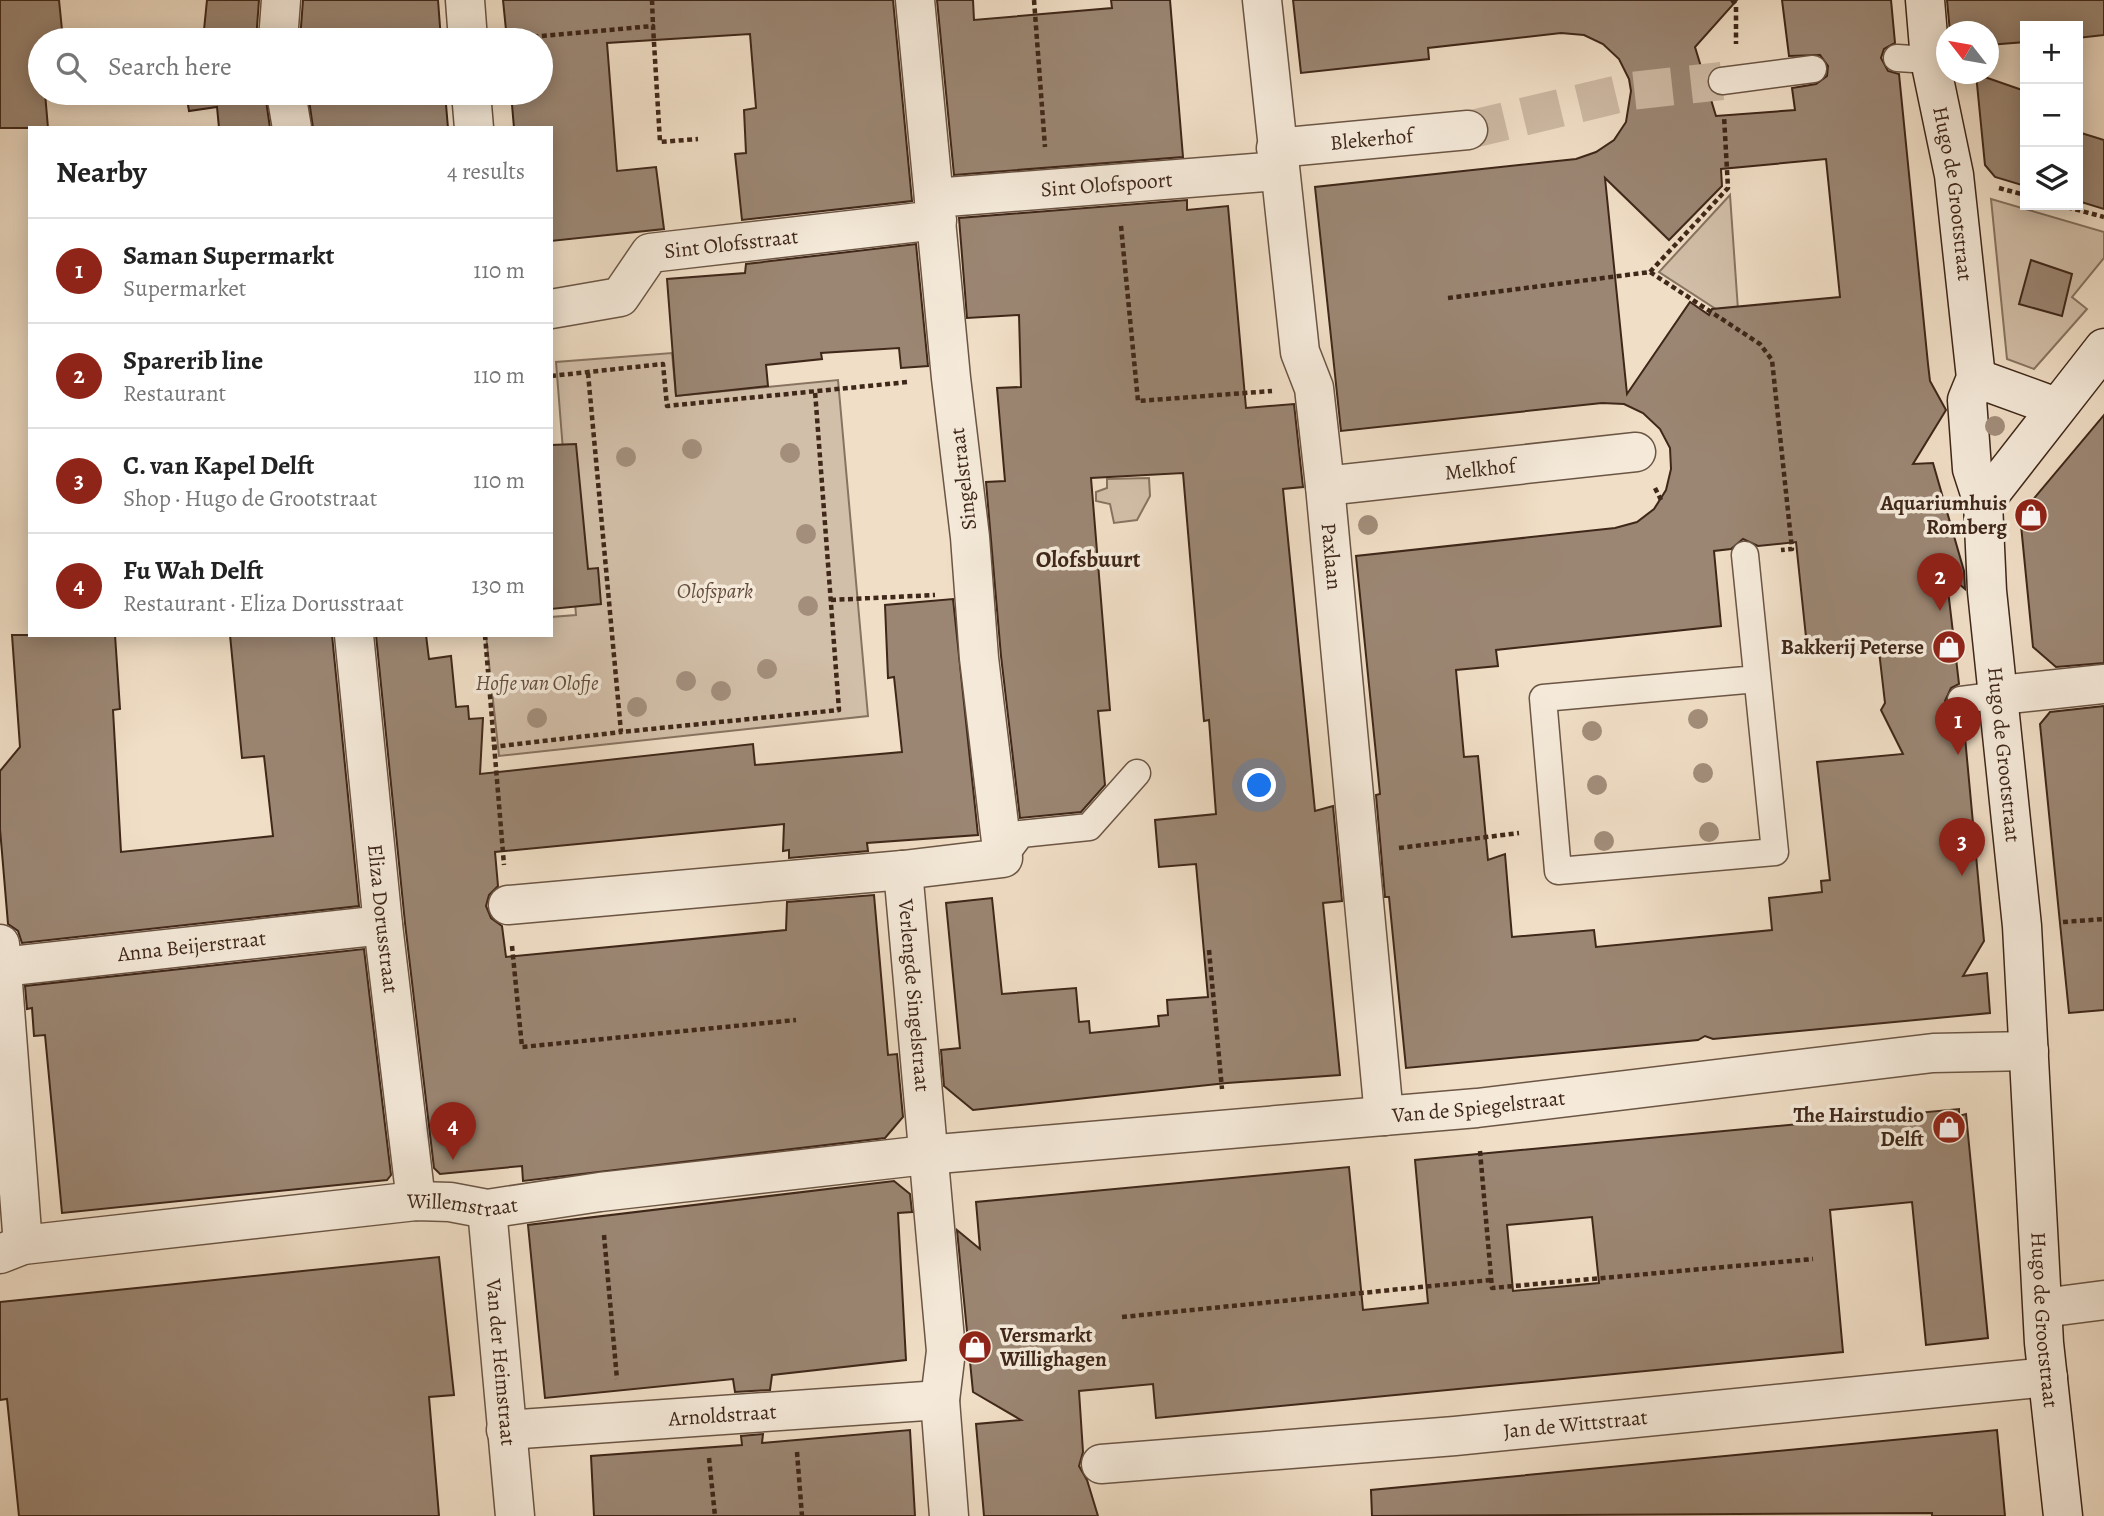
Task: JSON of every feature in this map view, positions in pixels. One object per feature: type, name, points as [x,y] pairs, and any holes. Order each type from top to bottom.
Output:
[{"type":"street","points":[[279,28],[281,0]]},
{"type":"street","points":[[465,0],[479,28]]},
{"type":"street","name":"Singelstraat","points":[[915,0],[951,378],[1003,858]]},
{"type":"street","name":"Paxlaan","points":[[1262,0],[1277,160],[1300,352],[1314,388],[1325,486],[1384,1116]]},
{"type":"street","name":"Hugo de Grootstraat","points":[[1925,0],[1914,59],[1954,175],[1976,378],[1966,400],[1972,469],[1983,503],[1987,591],[2000,695],[2022,926],[2043,1308],[2063,1516]]},
{"type":"street","points":[[288,105],[292,126]]},
{"type":"street","points":[[472,105],[474,126]]},
{"type":"street","name":"Blekerhof","points":[[1277,160],[1468,130]]},
{"type":"street","name":"Sint Olofspoort","points":[[935,209],[1048,190],[1116,184],[1277,160]]},
{"type":"street","name":"Sint Olofsstraat","points":[[553,309],[620,298],[650,253],[935,209]]},
{"type":"street","points":[[1983,503],[2104,348]]},
{"type":"street","points":[[1976,378],[2056,407]]},
{"type":"street","name":"Melkhof","points":[[1325,486],[1636,452]]},
{"type":"street","name":"Eliza Dorusstraat","points":[[354,637],[383,925],[416,1201]]},
{"type":"street","points":[[2000,695],[2104,684]]},
{"type":"street","points":[[903,870],[1003,858]]},
{"type":"street","name":"Verlengde Singelstraat","points":[[508,905],[903,870],[926,1155],[946,1351],[940,1400],[949,1516]]},
{"type":"street","name":"Anna Beijerstraat","points":[[1,955],[383,925]]},
{"type":"street","points":[[1,955],[12,1250]]},
{"type":"street","name":"Van de Spiegelstraat","points":[[926,1155],[1476,1108],[1933,1052],[2029,1051]]},
{"type":"street","name":"Willemstraat","points":[[12,1250],[416,1201],[450,1202],[487,1209],[600,1192],[926,1155]]},
{"type":"street","name":"Van der Heimstraat","points":[[487,1209],[515,1516]]},
{"type":"street","points":[[2043,1308],[2104,1300]]},
{"type":"street","name":"Jan de Wittstraat","points":[[1101,1464],[1455,1436],[2048,1377]]},
{"type":"street","name":"Arnoldstraat","points":[[506,1430],[940,1400]]},
{"type":"lane","points":[[1722,81],[1813,69]]},
{"type":"lane","points":[[1745,555],[1758,679],[1775,852],[1558,871],[1543,698],[1758,679]]},
{"type":"lane","points":[[1961,700],[2000,695]]},
{"type":"lane","points":[[1003,858],[1021,834],[1089,827],[1137,774]]},
{"type":"path","points":[[652,0],[660,142],[698,139]]},
{"type":"path","points":[[1034,0],[1048,190]]},
{"type":"path","points":[[553,34],[653,26]]},
{"type":"path","points":[[1116,184],[1138,401],[1314,388]]},
{"type":"path","points":[[1448,298],[1650,272],[1728,188]]},
{"type":"path","points":[[2078,210],[2104,217]]},
{"type":"path","points":[[1650,272],[1760,344],[1772,360],[1792,549],[1745,555]]},
{"type":"path","points":[[553,376],[663,364],[667,406],[951,378]]},
{"type":"path","points":[[588,373],[621,732]]},
{"type":"path","points":[[492,747],[839,710],[815,391]]},
{"type":"path","points":[[831,600],[974,594]]},
{"type":"path","points":[[1360,853],[1554,829]]},
{"type":"path","points":[[2067,921],[2104,919]]},
{"type":"path","points":[[1209,950],[1226,1129]]},
{"type":"path","points":[[1476,1108],[1492,1288],[1813,1259]]},
{"type":"path","points":[[600,1192],[621,1423]]},
{"type":"path","points":[[1122,1317],[1491,1280]]},
{"type":"path","points":[[796,1440],[802,1516]]},
{"type":"path","points":[[708,1449],[715,1516]]},
{"type":"green space","points":[[1730,195],[1739,324],[1659,272]]},
{"type":"green space","points":[[1991,199],[2020,207],[2020,210],[2029,210],[2104,232],[2104,258],[2072,297],[2087,309],[2034,369],[2007,359]]},
{"type":"green space","name":"Olofspark","points":[[672,353],[676,396],[838,380],[868,716],[499,756],[486,637],[553,637],[553,617],[576,615],[556,362]]},
{"type":"green space","points":[[1149,478],[1150,496],[1137,520],[1114,523],[1110,504],[1096,501],[1096,492],[1107,488],[1107,479]]},
{"type":"building","points":[[0,0],[59,0],[62,28],[28,28],[28,105],[46,105],[48,126],[0,128]]},
{"type":"building","points":[[207,0],[259,0],[257,28],[204,28]]},
{"type":"building","points":[[303,0],[438,0],[440,28],[301,28]]},
{"type":"building","points":[[503,0],[893,0],[912,201],[742,220],[735,154],[746,153],[744,110],[756,108],[750,34],[607,43],[617,171],[656,167],[664,229],[553,241],[553,126],[514,126],[512,105],[553,105],[553,28],[506,28]]},
{"type":"building","points":[[937,0],[973,0],[974,20],[1112,8],[1111,0],[1170,0],[1183,157],[954,175]]},
{"type":"building","points":[[1293,0],[1737,0],[1695,47],[1716,116],[1795,110],[1792,88],[1816,84],[1827,76],[1828,66],[1820,55],[1789,56],[1782,0],[1891,0],[1895,43],[1884,49],[1881,58],[1888,71],[1899,74],[1930,381],[1946,410],[1913,464],[1933,463],[1964,571],[1965,589],[1946,573],[1959,684],[1951,688],[1945,701],[1949,710],[1963,716],[1984,941],[1963,976],[1987,973],[1990,1013],[1713,1039],[1705,1036],[1698,1040],[1406,1068],[1389,897],[1385,897],[1376,795],[1380,794],[1356,556],[1615,528],[1637,522],[1654,509],[1666,490],[1671,469],[1670,448],[1660,429],[1643,413],[1624,404],[1602,403],[1341,431],[1315,187],[1576,159],[1596,152],[1614,140],[1626,122],[1631,91],[1629,79],[1619,59],[1603,44],[1584,35],[1561,33],[1428,48],[1429,59],[1301,73]],"holes":[[[1826,159],[1840,297],[1712,309],[1709,315],[1690,302],[1627,394],[1605,178],[1669,240],[1722,186],[1721,169]],[[1743,539],[1758,546],[1796,542],[1808,656],[1879,651],[1885,703],[1881,710],[1903,754],[1817,762],[1830,880],[1821,881],[1822,892],[1769,898],[1772,930],[1596,947],[1594,930],[1512,937],[1505,854],[1488,860],[1478,756],[1464,757],[1456,670],[1498,666],[1496,650],[1721,626],[1714,551],[1731,549]]]},
{"type":"building","points":[[1947,0],[2104,0],[2104,35],[2083,37],[2083,21],[2020,21],[2020,42],[1999,44],[1999,21],[1949,21]]},
{"type":"building","points":[[1999,82],[2020,89],[2020,184],[1995,177],[1985,165],[1977,84]]},
{"type":"building","points":[[188,105],[267,105],[270,126],[219,126],[217,107],[189,111]]},
{"type":"building","points":[[310,105],[446,105],[448,126],[313,126]]},
{"type":"building","points":[[2083,134],[2104,140],[2104,209],[2083,203]]},
{"type":"building","points":[[1187,200],[1187,210],[1228,206],[1246,408],[1294,404],[1303,487],[1283,489],[1315,811],[1333,806],[1342,901],[1323,903],[1340,1075],[1227,1083],[973,1110],[944,1086],[941,1050],[960,1048],[946,903],[992,898],[1002,994],[1076,988],[1079,1022],[1089,1021],[1090,1033],[1159,1026],[1158,1016],[1168,1015],[1167,1000],[1208,997],[1196,864],[1159,867],[1155,820],[1216,814],[1209,720],[1204,721],[1183,473],[1091,478],[1110,710],[1098,711],[1105,785],[1081,812],[1020,818],[1001,656],[986,482],[1005,481],[997,388],[1021,387],[1019,315],[967,318],[959,218]]},
{"type":"building","points":[[916,244],[928,366],[901,368],[899,348],[821,353],[822,359],[766,365],[768,386],[676,396],[667,279],[745,273],[746,264]]},
{"type":"building","points":[[2031,260],[2072,274],[2062,316],[2019,304]]},
{"type":"building","points":[[2104,415],[2104,663],[2056,667],[2033,647],[2020,515]]},
{"type":"building","points":[[576,444],[588,569],[598,568],[601,604],[553,609],[553,445]]},
{"type":"building","points":[[953,599],[978,835],[867,843],[868,851],[789,858],[789,850],[783,851],[784,824],[495,852],[498,886],[489,895],[486,906],[491,918],[502,926],[506,957],[786,930],[787,902],[874,895],[888,1055],[897,1054],[903,1117],[885,1138],[523,1181],[522,1166],[440,1174],[434,1168],[405,923],[376,637],[426,637],[429,659],[451,656],[456,707],[468,706],[469,719],[483,718],[480,774],[753,744],[755,765],[902,752],[894,677],[888,678],[885,605]]},
{"type":"building","points":[[12,635],[115,637],[120,709],[113,710],[121,852],[273,836],[264,756],[242,758],[230,637],[332,637],[359,906],[22,943],[18,931],[8,924],[0,829],[0,771],[20,747]]},
{"type":"building","points":[[2104,706],[2104,1010],[2069,1013],[2040,724],[2050,712]]},
{"type":"building","points":[[364,949],[391,1175],[387,1180],[62,1213],[45,1035],[34,1036],[32,1008],[27,1009],[25,986]]},
{"type":"building","points":[[1959,1109],[1959,1116],[1966,1114],[1988,1338],[1926,1345],[1912,1202],[1830,1210],[1843,1352],[1156,1418],[1153,1384],[1079,1391],[1083,1452],[1079,1466],[1087,1480],[1098,1516],[984,1516],[976,1424],[1021,1420],[973,1392],[957,1230],[980,1249],[976,1202],[1349,1167],[1363,1310],[1428,1303],[1415,1160]],"holes":[[[1592,1217],[1599,1283],[1513,1291],[1507,1225]]]},
{"type":"building","points":[[894,1181],[910,1194],[912,1212],[898,1213],[906,1360],[772,1375],[770,1390],[735,1392],[733,1379],[545,1398],[528,1225]]},
{"type":"building","points":[[439,1257],[454,1395],[429,1397],[439,1516],[19,1516],[7,1399],[0,1400],[0,1302]]},
{"type":"building","points":[[910,1430],[915,1516],[594,1516],[591,1456],[742,1445],[741,1436],[763,1434],[762,1443]]},
{"type":"building","points":[[1997,1430],[2005,1516],[1932,1516],[1932,1513],[1372,1516],[1371,1490]]},
{"type":"tunnel","points":[[1468,130],[1631,91],[1722,81]]},
{"type":"place","name":"Aquariumhuis Romberg","points":[[2031,515]]},
{"type":"place","name":"Sparerib line","points":[[1940,611]]},
{"type":"place","name":"Bakkerij Peterse","points":[[1949,647]]},
{"type":"place","name":"Saman Supermarkt","points":[[1958,755]]},
{"type":"place","name":"C. van Kapel Delft","points":[[1962,876]]},
{"type":"place","name":"The Hairstudio Delft","points":[[1949,1127]]},
{"type":"place","name":"Fu Wah Delft","points":[[453,1160]]},
{"type":"place","name":"Versmarkt Willighagen","points":[[975,1347]]},
{"type":"district","name":"Olofsbuurt","points":[[1088,559]]},
{"type":"park label","name":"Hofje van Olofje","points":[[537,683]]}]
